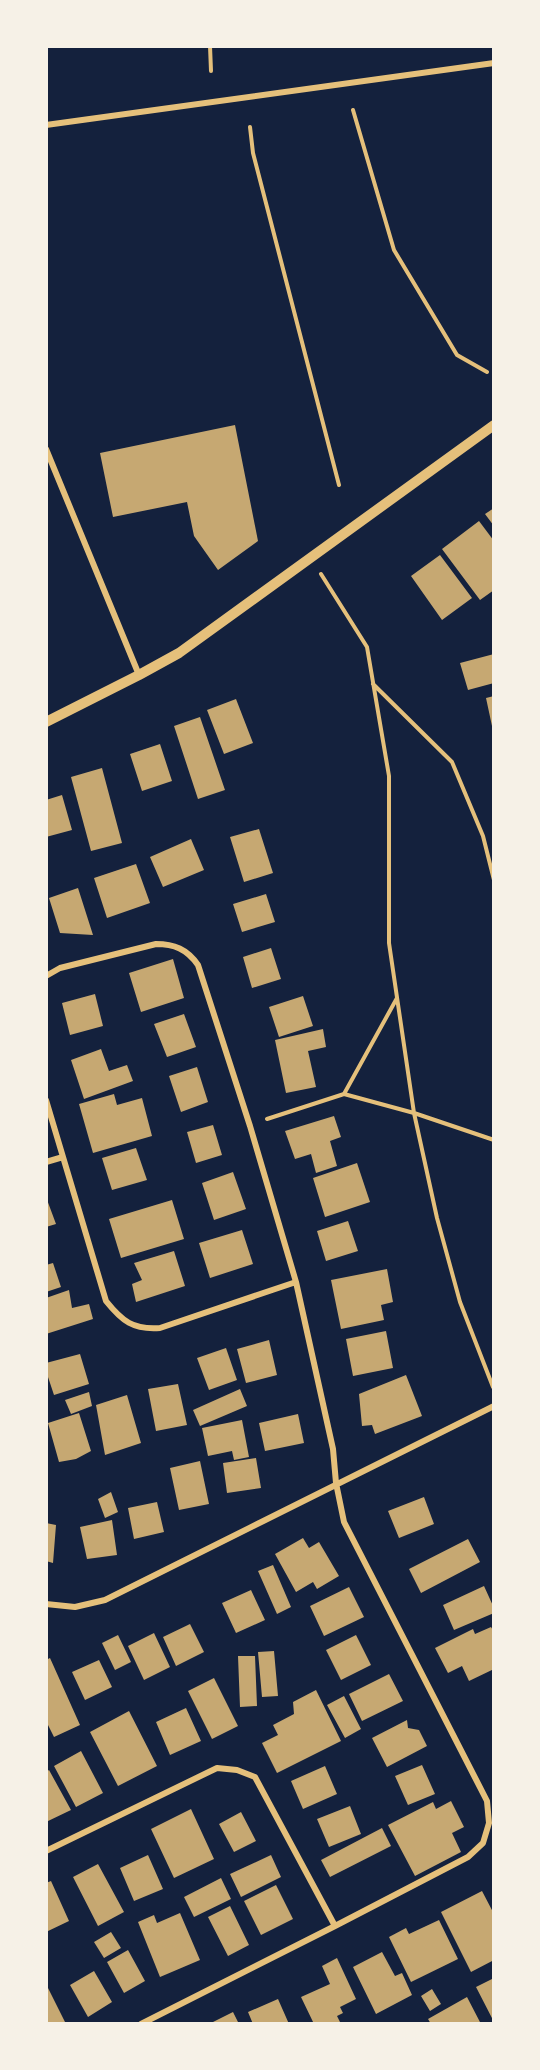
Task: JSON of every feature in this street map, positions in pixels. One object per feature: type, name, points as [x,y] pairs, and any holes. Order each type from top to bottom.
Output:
[{"type":"street","points":[[46,125],[494,63]]},
{"type":"street","points":[[46,722],[179,653],[494,425]]},
{"type":"street","points":[[46,449],[139,675]]},
{"type":"street","points":[[46,976],[60,968],[156,944],[169,944],[191,955],[198,965],[250,1125],[296,1282],[333,1449],[336,1483],[344,1522],[487,1801],[489,1823],[483,1844],[468,1857],[141,2024]]},
{"type":"street","points":[[46,1100],[106,1301],[127,1323],[144,1329],[160,1328],[296,1282]]},
{"type":"street","points":[[46,1162],[63,1158]]},
{"type":"street","points":[[46,1604],[75,1606],[105,1600],[494,1406]]},
{"type":"street","points":[[46,1851],[217,1768],[237,1770],[255,1778],[335,1926]]},
{"type":"path","points":[[210,46],[211,71]]},
{"type":"path","points":[[353,110],[394,250],[457,355],[487,372]]},
{"type":"path","points":[[250,127],[253,153],[339,485]]},
{"type":"path","points":[[332,589],[367,647],[389,776],[388,943],[414,1113],[437,1218],[459,1302],[494,1388]]},
{"type":"path","points":[[373,683],[452,762],[483,836],[494,880]]},
{"type":"path","points":[[344,1094],[397,998]]},
{"type":"path","points":[[250,1125],[344,1094],[414,1113],[494,1140]]},
{"type":"building","points":[[235,425],[258,541],[218,570],[194,536],[187,502],[113,517],[100,453]]},
{"type":"building","points":[[494,508],[494,526],[485,514]]},
{"type":"building","points":[[479,521],[494,541],[494,590],[480,600],[442,549]]},
{"type":"building","points":[[440,555],[472,598],[442,620],[411,576]]},
{"type":"building","points":[[494,654],[494,683],[468,690],[460,663]]},
{"type":"building","points":[[494,696],[494,726],[492,726],[486,698]]},
{"type":"building","points":[[236,699],[253,743],[224,754],[207,710]]},
{"type":"building","points":[[200,717],[225,790],[198,799],[174,726]]},
{"type":"building","points":[[160,744],[172,781],[142,791],[130,754]]},
{"type":"building","points":[[102,768],[122,843],[91,851],[71,777]]},
{"type":"building","points":[[62,795],[72,830],[46,837],[46,800]]},
{"type":"building","points":[[259,829],[273,873],[244,882],[230,837]]},
{"type":"building","points":[[191,839],[204,870],[163,887],[150,857]]},
{"type":"building","points":[[136,864],[150,903],[107,918],[94,878]]},
{"type":"building","points":[[78,888],[93,935],[60,933],[49,898]]},
{"type":"building","points":[[266,894],[275,922],[242,932],[233,904]]},
{"type":"building","points":[[271,948],[281,979],[252,988],[243,957]]},
{"type":"building","points":[[173,959],[184,998],[141,1012],[129,973]]},
{"type":"building","points":[[95,994],[103,1026],[70,1035],[62,1003]]},
{"type":"building","points":[[303,996],[313,1026],[279,1037],[269,1007]]},
{"type":"building","points":[[184,1014],[196,1047],[167,1057],[154,1024]]},
{"type":"building","points":[[323,1029],[326,1047],[308,1051],[316,1087],[286,1093],[275,1040]]},
{"type":"building","points":[[101,1049],[109,1071],[127,1065],[133,1081],[84,1099],[71,1060]]},
{"type":"building","points":[[197,1067],[208,1102],[181,1112],[169,1076]]},
{"type":"building","points":[[114,1094],[117,1105],[142,1098],[152,1136],[93,1153],[79,1104]]},
{"type":"building","points":[[334,1116],[341,1137],[330,1141],[337,1166],[316,1173],[311,1154],[295,1159],[285,1131]]},
{"type":"building","points":[[213,1125],[222,1155],[196,1163],[187,1132]]},
{"type":"building","points":[[136,1148],[147,1180],[112,1190],[102,1158]]},
{"type":"building","points":[[357,1163],[370,1202],[325,1217],[313,1178]]},
{"type":"building","points":[[233,1172],[246,1209],[214,1220],[202,1183]]},
{"type":"building","points":[[46,1197],[56,1224],[46,1227]]},
{"type":"building","points":[[172,1200],[184,1239],[121,1258],[109,1219]]},
{"type":"building","points":[[348,1221],[358,1251],[326,1261],[317,1231]]},
{"type":"building","points":[[242,1230],[253,1264],[210,1278],[199,1243]]},
{"type":"building","points":[[174,1251],[185,1286],[136,1302],[132,1284],[142,1280],[134,1263]]},
{"type":"building","points":[[53,1263],[61,1287],[46,1292],[46,1265]]},
{"type":"building","points":[[387,1269],[393,1302],[381,1305],[384,1320],[341,1329],[331,1280]]},
{"type":"building","points":[[69,1290],[72,1308],[89,1304],[93,1319],[46,1334],[46,1298]]},
{"type":"building","points":[[386,1331],[393,1368],[353,1376],[346,1339]]},
{"type":"building","points":[[269,1340],[277,1375],[246,1383],[237,1349]]},
{"type":"building","points":[[226,1348],[237,1380],[209,1390],[197,1358]]},
{"type":"building","points":[[80,1354],[89,1384],[54,1395],[46,1371],[46,1363]]},
{"type":"building","points":[[406,1375],[422,1416],[375,1434],[372,1425],[362,1426],[359,1394]]},
{"type":"building","points":[[178,1384],[187,1425],[156,1431],[148,1389]]},
{"type":"building","points":[[240,1389],[247,1406],[200,1426],[193,1410]]},
{"type":"building","points":[[89,1392],[92,1406],[71,1414],[65,1400]]},
{"type":"building","points":[[127,1395],[141,1443],[105,1455],[96,1405]]},
{"type":"building","points":[[79,1413],[91,1451],[76,1459],[59,1462],[48,1423]]},
{"type":"building","points":[[298,1414],[304,1443],[265,1451],[259,1423]]},
{"type":"building","points":[[242,1420],[249,1457],[234,1460],[232,1451],[208,1456],[202,1428]]},
{"type":"building","points":[[256,1458],[261,1488],[227,1493],[223,1463]]},
{"type":"building","points":[[200,1461],[209,1504],[179,1510],[170,1468]]},
{"type":"building","points":[[111,1492],[118,1512],[105,1518],[98,1499]]},
{"type":"building","points":[[424,1497],[434,1524],[399,1538],[388,1511]]},
{"type":"building","points":[[157,1502],[164,1532],[134,1539],[128,1508]]},
{"type":"building","points":[[112,1520],[117,1555],[87,1559],[80,1527]]},
{"type":"building","points":[[46,1523],[56,1525],[53,1563],[46,1561]]},
{"type":"building","points":[[303,1538],[309,1548],[319,1542],[339,1576],[317,1589],[313,1582],[296,1592],[275,1554]]},
{"type":"building","points":[[468,1539],[480,1562],[421,1593],[409,1569]]},
{"type":"building","points":[[273,1565],[291,1607],[277,1614],[258,1571]]},
{"type":"building","points":[[484,1586],[494,1613],[454,1630],[443,1605]]},
{"type":"building","points":[[349,1587],[364,1617],[324,1636],[310,1606]]},
{"type":"building","points":[[251,1590],[265,1620],[236,1633],[222,1603]]},
{"type":"building","points":[[190,1624],[204,1652],[176,1666],[163,1637]]},
{"type":"building","points":[[491,1627],[494,1632],[494,1669],[469,1681],[462,1666],[448,1673],[435,1648],[473,1629],[475,1634]]},
{"type":"building","points":[[154,1633],[170,1667],[144,1680],[128,1646]]},
{"type":"building","points":[[118,1635],[131,1662],[115,1670],[102,1643]]},
{"type":"building","points":[[356,1635],[371,1665],[341,1680],[326,1650]]},
{"type":"building","points":[[274,1651],[278,1696],[262,1697],[258,1652]]},
{"type":"building","points":[[238,1656],[255,1656],[257,1706],[240,1707]]},
{"type":"building","points":[[50,1658],[80,1725],[54,1737],[46,1721],[46,1660]]},
{"type":"building","points":[[99,1660],[112,1687],[85,1700],[72,1672]]},
{"type":"building","points":[[389,1674],[403,1701],[362,1721],[349,1694]]},
{"type":"building","points":[[214,1678],[238,1726],[212,1739],[188,1691]]},
{"type":"building","points":[[316,1690],[341,1741],[277,1773],[262,1743],[278,1735],[273,1725],[294,1714],[293,1702]]},
{"type":"building","points":[[344,1696],[361,1729],[345,1738],[327,1705]]},
{"type":"building","points":[[186,1708],[201,1741],[170,1755],[156,1722]]},
{"type":"building","points":[[129,1711],[157,1766],[118,1786],[90,1732]]},
{"type":"building","points":[[407,1720],[408,1728],[419,1730],[427,1746],[387,1767],[372,1738]]},
{"type":"building","points":[[81,1751],[103,1793],[76,1807],[54,1766]]},
{"type":"building","points":[[422,1765],[435,1794],[408,1805],[395,1776]]},
{"type":"building","points":[[325,1766],[337,1794],[303,1809],[291,1781]]},
{"type":"building","points":[[49,1770],[71,1810],[46,1822],[46,1772]]},
{"type":"building","points":[[451,1801],[464,1827],[452,1833],[461,1852],[415,1876],[388,1825],[433,1802],[436,1809]]},
{"type":"building","points":[[350,1806],[361,1834],[329,1847],[317,1819]]},
{"type":"building","points":[[191,1809],[214,1859],[174,1878],[151,1829]]},
{"type":"building","points":[[241,1812],[256,1841],[234,1852],[219,1824]]},
{"type":"building","points":[[382,1828],[391,1846],[330,1877],[321,1860]]},
{"type":"building","points":[[148,1855],[163,1889],[134,1901],[120,1868]]},
{"type":"building","points":[[271,1855],[281,1877],[241,1897],[230,1874]]},
{"type":"building","points":[[98,1864],[124,1912],[98,1926],[73,1877]]},
{"type":"building","points":[[221,1878],[231,1899],[194,1917],[184,1897]]},
{"type":"building","points":[[51,1881],[69,1921],[46,1932],[46,1883]]},
{"type":"building","points":[[276,1885],[293,1919],[261,1935],[244,1901]]},
{"type":"building","points":[[482,1891],[494,1914],[494,1960],[471,1972],[441,1912]]},
{"type":"building","points":[[230,1906],[249,1945],[228,1956],[208,1917]]},
{"type":"building","points":[[180,1913],[200,1960],[160,1977],[138,1922],[154,1915],[157,1923]]},
{"type":"building","points":[[439,1920],[458,1959],[411,1982],[389,1937],[406,1928],[409,1934]]},
{"type":"building","points":[[111,1932],[121,1948],[104,1958],[94,1942]]},
{"type":"building","points":[[128,1950],[145,1981],[124,1993],[107,1962]]},
{"type":"building","points":[[382,1952],[395,1976],[402,1973],[412,1995],[376,2014],[353,1967]]},
{"type":"building","points":[[337,1958],[356,1999],[340,2007],[343,2013],[337,2016],[341,2024],[314,2024],[301,1997],[330,1984],[322,1966]]},
{"type":"building","points":[[94,1971],[112,2002],[88,2017],[70,1985]]},
{"type":"building","points":[[494,1978],[494,2022],[476,1987]]},
{"type":"building","points":[[46,1984],[66,2024],[46,2024]]},
{"type":"building","points":[[432,1989],[441,2004],[430,2011],[421,1996]]},
{"type":"building","points":[[467,1997],[481,2024],[431,2024],[428,2019]]},
{"type":"building","points":[[278,1999],[289,2024],[253,2024],[248,2012]]},
{"type":"building","points":[[233,2012],[239,2024],[209,2024]]}]
